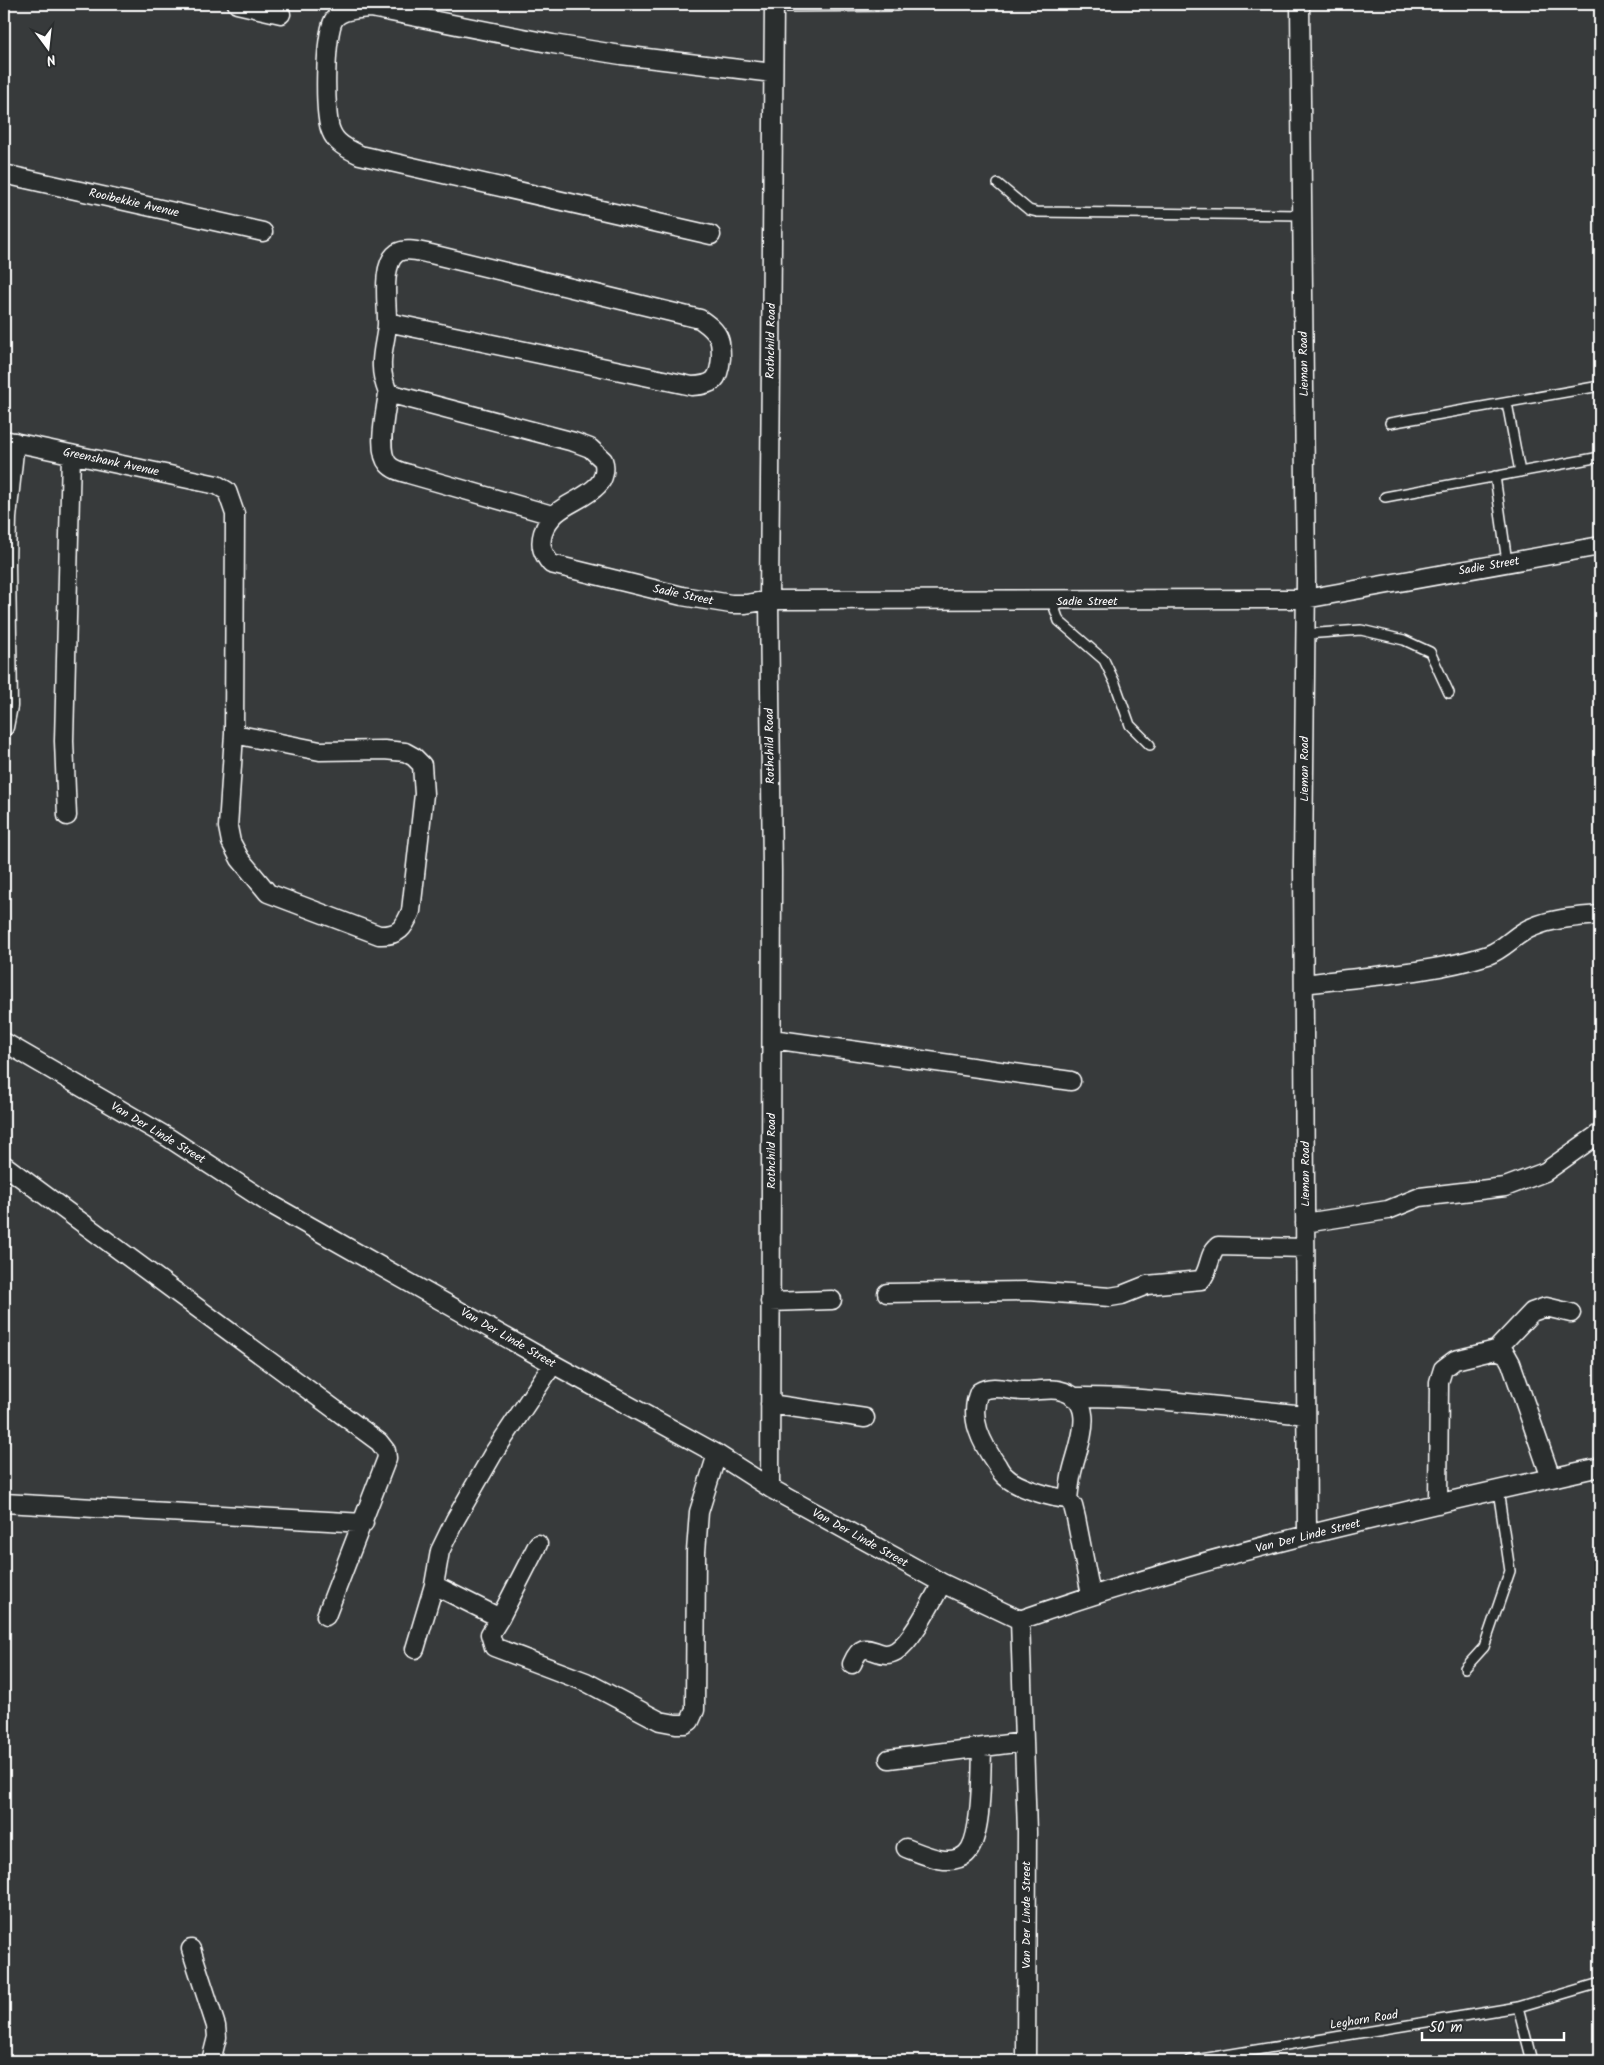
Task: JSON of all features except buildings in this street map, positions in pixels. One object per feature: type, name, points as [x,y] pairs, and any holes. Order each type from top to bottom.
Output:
[{"type":"street","points":[[237,4],[281,14]]},
{"type":"street","name":"Lieman Road","points":[[1300,4],[1305,599],[1304,984],[1307,1535]]},
{"type":"street","name":"Rothchild Road","points":[[770,1488],[772,1039],[769,600],[774,6]]},
{"type":"street","points":[[711,235],[360,155],[338,143],[331,131],[326,114],[328,40],[331,26],[336,17],[348,11],[371,8],[622,55],[773,73]]},
{"type":"street","name":"Rooibekkie Avenue","points":[[4,174],[263,232]]},
{"type":"street","points":[[387,322],[692,386],[706,385],[714,381],[720,373],[721,351],[719,338],[711,327],[700,319],[431,254],[405,250],[398,252],[392,258],[389,265],[386,295],[387,322],[382,366],[383,380],[388,394],[382,446],[388,464],[394,469],[409,474],[552,515],[598,485],[605,466],[598,453],[574,442],[388,394]]},
{"type":"street","points":[[4,727],[8,706],[7,518],[9,441]]},
{"type":"street","name":"Greenshank Avenue","points":[[9,441],[217,485],[227,492],[235,514],[234,734]]},
{"type":"street","points":[[66,816],[64,741],[71,454]]},
{"type":"street","name":"Sadie Street","points":[[552,515],[540,543],[543,554],[551,564],[682,596],[731,604],[746,604],[769,600],[1052,601],[1305,599],[1600,546]]},
{"type":"street","points":[[234,734],[320,751],[384,750],[405,752],[414,757],[422,766],[423,804],[411,911],[404,926],[396,933],[387,936],[379,935],[268,893],[254,877],[240,859],[231,842],[228,827],[234,734]]},
{"type":"street","points":[[1304,984],[1427,969],[1489,954],[1502,948],[1522,932],[1545,923],[1600,915]]},
{"type":"street","points":[[772,1039],[1072,1082]]},
{"type":"street","name":"Van Der Linde Street","points":[[4,1042],[169,1138],[267,1202],[553,1364],[717,1454],[770,1488],[942,1583],[1020,1620],[1091,1595],[1307,1535],[1600,1466]]},
{"type":"street","points":[[1305,1224],[1388,1210],[1420,1197],[1505,1187],[1544,1172],[1600,1133]]},
{"type":"street","points":[[4,1165],[379,1442],[386,1451],[387,1458],[364,1523],[326,1616]]},
{"type":"street","points":[[887,1293],[1029,1291],[1110,1297],[1122,1295],[1147,1285],[1201,1280],[1207,1275],[1214,1250],[1218,1246],[1305,1248]]},
{"type":"street","points":[[770,1302],[832,1300]]},
{"type":"street","points":[[1438,1504],[1438,1382],[1443,1369],[1455,1360],[1496,1350],[1532,1312],[1546,1307],[1571,1313]]},
{"type":"street","points":[[1496,1350],[1506,1354],[1511,1363],[1551,1478]]},
{"type":"street","points":[[415,1649],[434,1585],[440,1552],[455,1520],[493,1454],[553,1364]]},
{"type":"street","points":[[1068,1499],[1057,1498],[1024,1487],[1006,1478],[990,1455],[977,1430],[975,1404],[979,1392],[983,1389],[995,1387],[1021,1391],[1058,1390],[1079,1402],[1084,1423],[1083,1439],[1072,1472],[1068,1499],[1074,1512],[1091,1595]]},
{"type":"street","points":[[1073,1397],[1109,1397],[1180,1402],[1201,1406],[1306,1415]]},
{"type":"street","points":[[770,1404],[865,1418]]},
{"type":"street","points":[[538,1544],[490,1634],[494,1647],[586,1682],[660,1721],[685,1724],[690,1721],[695,1710],[696,1562],[699,1512],[717,1454]]},
{"type":"street","points":[[4,1503],[364,1523]]},
{"type":"street","points":[[852,1664],[857,1652],[862,1649],[868,1648],[888,1654],[897,1650],[908,1640],[942,1583]]},
{"type":"street","points":[[434,1585],[500,1618]]},
{"type":"street","name":"Van Der Linde Street","points":[[1020,1620],[1027,1832],[1026,2061]]},
{"type":"street","points":[[889,1759],[1024,1742]]},
{"type":"street","points":[[906,1848],[941,1859],[954,1859],[966,1854],[974,1841],[980,1811],[982,1748]]},
{"type":"street","points":[[191,1949],[216,2026],[217,2037],[210,2061]]},
{"type":"lane","points":[[774,6],[898,6]]},
{"type":"lane","points":[[998,184],[1028,210],[1037,212],[1302,215]]},
{"type":"lane","points":[[1390,424],[1600,386]]},
{"type":"lane","points":[[1507,403],[1520,472]]},
{"type":"lane","points":[[1385,497],[1600,457]]},
{"type":"lane","points":[[1495,476],[1508,562]]},
{"type":"lane","points":[[1052,601],[1059,621],[1104,660],[1115,683],[1130,725],[1150,745]]},
{"type":"lane","points":[[1305,634],[1361,630],[1404,640],[1430,652],[1449,694]]},
{"type":"lane","points":[[1465,1668],[1484,1647],[1510,1571],[1498,1490]]},
{"type":"lane","name":"Leghorn Road","points":[[1189,2061],[1518,2007],[1600,1983]]},
{"type":"lane","points":[[1518,2007],[1532,2061]]}]
